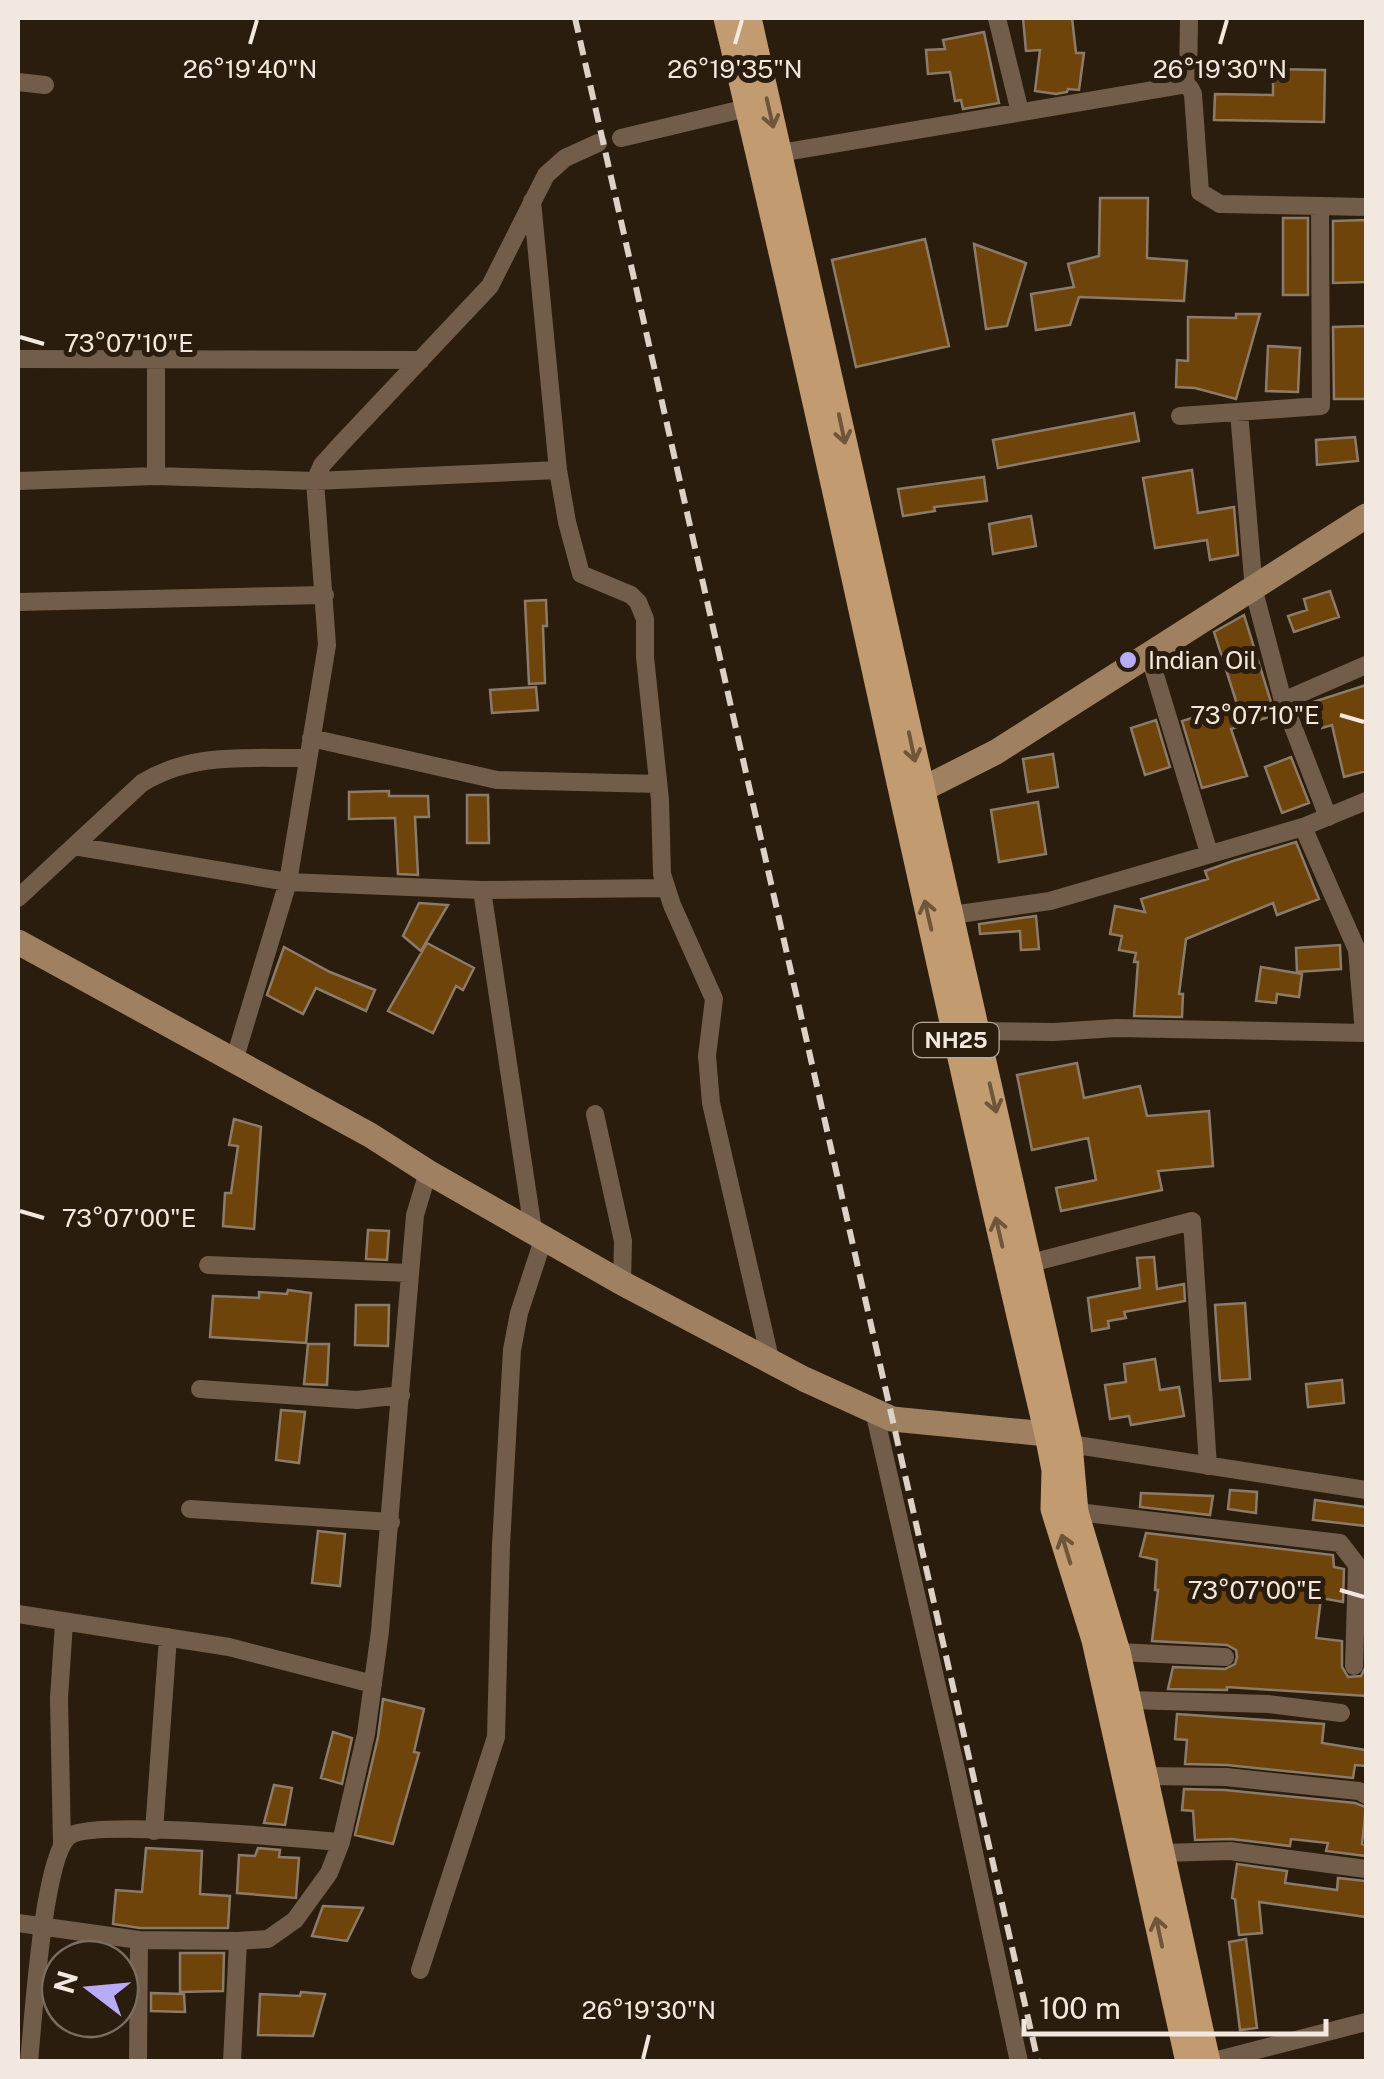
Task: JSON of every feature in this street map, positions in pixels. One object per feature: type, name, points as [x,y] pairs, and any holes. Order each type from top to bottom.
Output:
[{"type":"main road","name":"NH25","points":[[726,18],[901,801],[1059,1439]]},
{"type":"main road","name":"NH25","points":[[749,18],[1031,1263],[1059,1439],[1054,1470],[1188,2062]]},
{"type":"main road","name":"NH25","points":[[1064,1510],[1118,1652],[1209,2062]]},
{"type":"street","points":[[998,18],[1020,112]]},
{"type":"street","points":[[1189,18],[1188,84],[1193,94],[1200,192],[1220,204],[1366,207]]},
{"type":"street","points":[[18,82],[44,85]]},
{"type":"street","points":[[780,153],[1188,84]]},
{"type":"street","points":[[621,138],[747,108]]},
{"type":"street","points":[[234,1061],[288,882],[327,645],[315,481],[332,455],[490,286],[546,174],[559,162],[598,144]]},
{"type":"street","points":[[532,201],[566,522],[581,574],[631,595],[644,611],[644,657],[665,888],[714,998],[706,1056],[711,1102],[771,1362]]},
{"type":"street","points":[[1180,416],[1320,406],[1320,206]]},
{"type":"street","points":[[18,359],[420,360]]},
{"type":"street","points":[[156,360],[156,476]]},
{"type":"street","points":[[1239,412],[1254,590],[1283,701],[1328,817]]},
{"type":"street","points":[[18,481],[156,476],[315,481],[558,470]]},
{"type":"street","points":[[921,790],[996,752],[1366,516]]},
{"type":"street","points":[[18,602],[325,595]]},
{"type":"street","points":[[1149,655],[1209,852]]},
{"type":"street","points":[[1283,701],[1366,665]]},
{"type":"street","points":[[312,738],[498,780],[658,784]]},
{"type":"street","points":[[18,898],[142,783],[176,765],[196,760],[308,758]]},
{"type":"street","points":[[952,915],[1050,901],[1303,827],[1366,801]]},
{"type":"street","points":[[978,1031],[1116,1028],[1365,1033],[1357,950],[1303,827]]},
{"type":"street","points":[[74,846],[288,882],[482,890],[665,888]]},
{"type":"street","points":[[420,1970],[496,1737],[512,1350],[538,1234],[482,890]]},
{"type":"street","points":[[18,942],[370,1135],[622,1283],[771,1362],[892,1420],[1059,1439],[1366,1490]]},
{"type":"street","points":[[594,1114],[623,1241],[622,1283]]},
{"type":"street","points":[[140,1940],[268,1939],[295,1920],[329,1873],[341,1842],[366,1734],[373,1684],[391,1522],[415,1215],[428,1172]]},
{"type":"street","points":[[1031,1263],[1192,1221],[1208,1466]]},
{"type":"street","points":[[208,1265],[410,1274]]},
{"type":"street","points":[[200,1388],[357,1400],[400,1395]]},
{"type":"street","points":[[874,1411],[1018,2062]]},
{"type":"street","points":[[190,1509],[391,1522]]},
{"type":"street","points":[[1064,1510],[1340,1543],[1356,1565],[1354,1666]]},
{"type":"street","points":[[18,1614],[229,1647],[373,1684]]},
{"type":"street","points":[[29,2062],[44,1924],[62,1844],[58,1698],[64,1623]]},
{"type":"street","points":[[154,1831],[168,1637]]},
{"type":"street","points":[[1118,1652],[1225,1657]]},
{"type":"street","points":[[1128,1700],[1268,1704],[1342,1712]]},
{"type":"street","points":[[1145,1776],[1226,1777],[1359,1791],[1366,1795]]},
{"type":"street","points":[[62,1844],[70,1834],[82,1830],[341,1842]]},
{"type":"street","points":[[1162,1853],[1230,1851],[1366,1869]]},
{"type":"street","points":[[18,1923],[133,1939]]},
{"type":"street","points":[[232,2062],[238,1942]]},
{"type":"street","points":[[1209,2062],[1366,2022]]},
{"type":"building","points":[[1023,18],[1072,18],[1076,53],[1084,53],[1079,90],[1056,94],[1035,91],[1040,50],[1026,51]]},
{"type":"building","points":[[984,32],[999,103],[963,109],[961,100],[955,101],[950,72],[928,74],[926,50],[945,49],[943,40]]},
{"type":"building","points":[[1273,69],[1325,70],[1324,122],[1214,120],[1215,94],[1273,95]]},
{"type":"building","points":[[1100,198],[1148,198],[1147,258],[1187,261],[1184,301],[1079,297],[1070,325],[1036,330],[1031,294],[1074,287],[1068,264],[1099,256]]},
{"type":"building","points":[[1283,218],[1308,218],[1308,295],[1283,295]]},
{"type":"building","points":[[1366,220],[1366,282],[1333,283],[1333,221]]},
{"type":"building","points":[[925,239],[949,346],[856,367],[832,260]]},
{"type":"building","points":[[974,244],[1026,263],[1007,326],[986,329]]},
{"type":"building","points":[[1236,314],[1260,314],[1236,399],[1176,387],[1177,360],[1188,361],[1188,317],[1236,318]]},
{"type":"building","points":[[1366,326],[1366,399],[1334,399],[1333,327]]},
{"type":"building","points":[[1268,346],[1300,348],[1298,392],[1266,391]]},
{"type":"building","points":[[1134,413],[1139,441],[998,468],[993,440]]},
{"type":"building","points":[[1355,437],[1358,461],[1317,465],[1316,440]]},
{"type":"building","points":[[1192,470],[1198,513],[1234,507],[1238,555],[1210,560],[1207,540],[1155,548],[1143,478]]},
{"type":"building","points":[[984,477],[987,501],[934,507],[935,511],[903,516],[898,489]]},
{"type":"building","points":[[1031,516],[1036,546],[993,554],[989,524]]},
{"type":"building","points":[[1330,591],[1339,617],[1294,632],[1288,616],[1307,610],[1304,599]]},
{"type":"building","points":[[546,600],[545,683],[529,684],[525,601]]},
{"type":"building","points":[[1244,615],[1275,715],[1231,729],[1247,776],[1202,788],[1182,721],[1237,704],[1214,632]]},
{"type":"building","points":[[1366,685],[1366,771],[1344,777],[1332,725],[1322,728],[1313,702]]},
{"type":"building","points":[[536,687],[538,710],[492,713],[490,690]]},
{"type":"building","points":[[1156,720],[1170,767],[1145,775],[1131,728]]},
{"type":"building","points":[[1053,754],[1058,787],[1028,792],[1023,759]]},
{"type":"building","points":[[1291,757],[1309,803],[1282,813],[1265,767]]},
{"type":"building","points":[[389,791],[389,796],[428,796],[429,817],[415,817],[418,875],[398,874],[395,818],[349,819],[349,792]]},
{"type":"building","points":[[467,795],[488,795],[489,843],[467,843]]},
{"type":"building","points":[[1038,802],[1046,854],[999,862],[991,810]]},
{"type":"building","points":[[1296,842],[1319,899],[1277,915],[1273,903],[1186,939],[1179,994],[1183,994],[1182,1017],[1134,1016],[1138,962],[1134,962],[1136,953],[1119,950],[1122,936],[1110,934],[1115,906],[1145,912],[1141,899],[1208,879],[1205,871]]},
{"type":"building","points":[[419,903],[448,905],[421,951],[403,936]]},
{"type":"building","points":[[1036,916],[1039,949],[1021,950],[1020,931],[980,934],[979,924]]},
{"type":"building","points":[[427,943],[474,968],[463,990],[456,986],[433,1033],[388,1011]]},
{"type":"building","points":[[1340,945],[1341,969],[1297,972],[1296,948]]},
{"type":"building","points":[[284,947],[375,990],[366,1011],[316,988],[303,1014],[267,995]]},
{"type":"building","points":[[1261,967],[1302,974],[1299,997],[1277,994],[1276,1003],[1256,1001]]},
{"type":"building","points":[[1077,1063],[1084,1098],[1140,1086],[1147,1116],[1209,1111],[1213,1166],[1158,1171],[1162,1190],[1061,1211],[1056,1188],[1096,1180],[1088,1138],[1032,1150],[1017,1075]]},
{"type":"building","points":[[234,1119],[261,1127],[254,1229],[223,1226],[225,1193],[231,1193],[238,1146],[229,1145]]},
{"type":"building","points":[[368,1230],[389,1231],[387,1260],[366,1259]]},
{"type":"building","points":[[1154,1257],[1157,1289],[1184,1284],[1185,1301],[1124,1312],[1126,1318],[1108,1321],[1109,1328],[1092,1331],[1088,1298],[1140,1288],[1137,1258]]},
{"type":"building","points":[[288,1290],[311,1293],[306,1343],[210,1337],[213,1296],[259,1298],[259,1292],[287,1294]]},
{"type":"building","points":[[1245,1303],[1250,1379],[1220,1381],[1215,1305]]},
{"type":"building","points":[[356,1305],[389,1305],[388,1346],[355,1345]]},
{"type":"building","points":[[308,1344],[329,1344],[327,1385],[304,1384]]},
{"type":"building","points":[[1155,1359],[1160,1390],[1179,1387],[1184,1416],[1131,1425],[1129,1416],[1110,1419],[1105,1385],[1126,1382],[1124,1364]]},
{"type":"building","points":[[1342,1380],[1344,1403],[1308,1407],[1306,1384]]},
{"type":"building","points":[[281,1410],[305,1412],[299,1463],[276,1460]]},
{"type":"building","points":[[1230,1490],[1257,1492],[1256,1513],[1228,1509]]},
{"type":"building","points":[[1141,1493],[1213,1496],[1210,1515],[1140,1507]]},
{"type":"building","points":[[1315,1500],[1366,1507],[1366,1526],[1313,1520]]},
{"type":"building","points":[[318,1531],[345,1534],[340,1586],[312,1583]]},
{"type":"building","points":[[1146,1533],[1333,1555],[1334,1567],[1344,1569],[1343,1602],[1321,1598],[1316,1638],[1342,1641],[1342,1667],[1348,1677],[1361,1676],[1366,1666],[1366,1696],[1227,1687],[1168,1689],[1173,1667],[1225,1669],[1235,1664],[1237,1657],[1236,1650],[1227,1645],[1152,1641],[1157,1560],[1140,1556]]},
{"type":"building","points":[[383,1699],[424,1709],[414,1752],[419,1753],[393,1844],[355,1835]]},
{"type":"building","points":[[1177,1714],[1324,1724],[1322,1743],[1366,1750],[1366,1766],[1355,1765],[1353,1778],[1185,1764],[1187,1740],[1175,1739]]},
{"type":"building","points":[[333,1732],[352,1738],[342,1784],[321,1778]]},
{"type":"building","points":[[274,1785],[292,1788],[285,1825],[264,1823]]},
{"type":"building","points":[[1184,1789],[1225,1790],[1366,1807],[1362,1844],[1366,1845],[1366,1856],[1326,1851],[1328,1843],[1291,1839],[1290,1846],[1231,1839],[1195,1840],[1193,1811],[1182,1810]]},
{"type":"building","points":[[146,1848],[202,1851],[200,1894],[230,1896],[228,1928],[140,1928],[113,1924],[116,1890],[142,1892]]},
{"type":"building","points":[[258,1848],[280,1850],[279,1857],[299,1858],[296,1898],[237,1893],[239,1855],[255,1856]]},
{"type":"building","points":[[1237,1864],[1287,1871],[1285,1883],[1337,1890],[1338,1878],[1366,1881],[1366,1917],[1259,1902],[1262,1933],[1239,1935],[1232,1898]]},
{"type":"building","points":[[323,1906],[363,1908],[347,1941],[312,1936]]},
{"type":"building","points":[[1246,1939],[1257,2028],[1240,2030],[1229,1942]]},
{"type":"building","points":[[180,1953],[224,1953],[223,1991],[180,1992]]},
{"type":"building","points":[[301,1992],[325,1994],[313,2036],[258,2035],[260,1994],[300,1996]]},
{"type":"building","points":[[151,1993],[184,1994],[185,2012],[151,2011]]},
{"type":"railway","points":[[575,18],[1038,2062]]},
{"type":"place","name":"Indian Oil","points":[[1128,660]]}]
